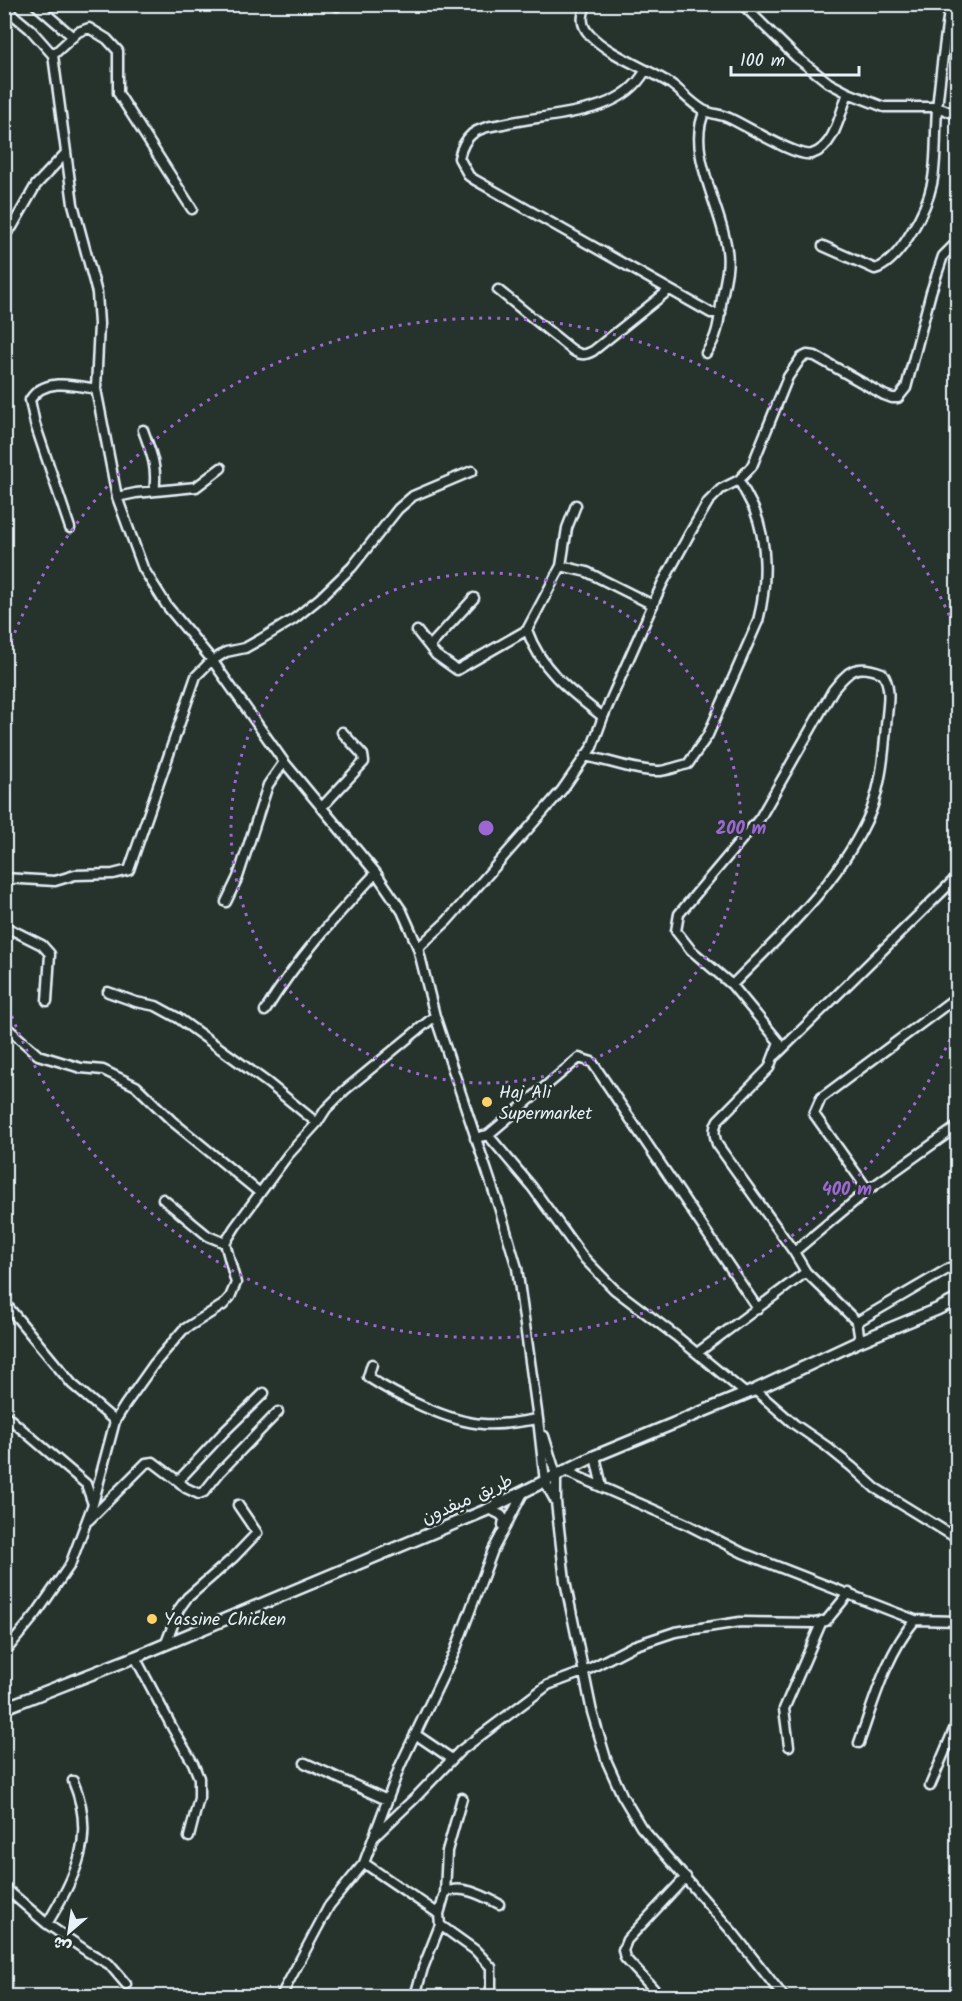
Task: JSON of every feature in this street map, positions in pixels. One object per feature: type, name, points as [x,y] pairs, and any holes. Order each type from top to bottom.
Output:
[{"type":"main road","name":"طريق ميفدون","points":[[4,1708],[135,1657],[489,1509],[595,1456],[750,1392],[957,1299]]},
{"type":"main road","name":"طريق ميفدون","points":[[938,1309],[957,1304]]},
{"type":"street","points":[[35,4],[73,37]]},
{"type":"street","points":[[586,4],[582,20],[589,34],[669,83],[705,111],[725,116],[800,154],[809,154],[827,145],[848,93]]},
{"type":"street","points":[[742,4],[796,57],[829,83],[848,93],[884,106],[937,107],[957,115]]},
{"type":"street","points":[[823,246],[875,269],[884,267],[906,242],[926,202],[932,184],[937,107],[950,4]]},
{"type":"street","points":[[4,5],[53,55],[73,204],[96,293],[99,324],[96,389],[117,497],[143,568],[167,606],[212,660],[284,762],[376,873],[402,911],[418,948],[435,1016],[517,1268],[545,1482],[556,1502]]},
{"type":"street","points":[[53,55],[78,32],[89,28],[107,39],[118,51],[118,93],[192,209]]},
{"type":"street","points":[[645,70],[639,81],[628,91],[596,106],[573,113],[482,128],[471,134],[465,141],[459,158],[469,176],[475,180],[711,313],[721,313]]},
{"type":"street","points":[[705,111],[699,125],[698,144],[728,254],[717,336],[706,353]]},
{"type":"street","points":[[4,236],[12,227],[36,185],[65,154]]},
{"type":"street","points":[[418,948],[447,921],[562,790],[592,747],[662,584],[708,502],[721,489],[739,480],[752,466],[788,377],[801,358],[807,355],[815,356],[884,395],[898,398],[902,395],[906,388],[931,292],[943,256],[957,241]]},
{"type":"street","points":[[498,290],[571,349],[582,355],[593,351],[669,290]]},
{"type":"street","points":[[70,528],[35,424],[30,400],[40,389],[49,386],[65,384],[96,389]]},
{"type":"street","points":[[143,430],[157,475],[154,491]]},
{"type":"street","points":[[117,497],[196,487],[221,468]]},
{"type":"street","points":[[4,878],[55,881],[75,875],[113,874],[129,870],[196,676],[212,660],[226,652],[245,648],[294,619],[311,605],[352,567],[398,509],[413,495],[471,471]]},
{"type":"street","points":[[585,756],[638,769],[660,771],[688,764],[708,735],[758,621],[763,603],[764,549],[755,511],[739,480]]},
{"type":"street","points":[[417,631],[436,655],[458,670],[527,630],[561,566],[567,528],[576,504]]},
{"type":"street","points":[[561,566],[587,572],[653,605]]},
{"type":"street","points":[[430,646],[474,597]]},
{"type":"street","points":[[527,630],[533,648],[553,675],[563,686],[603,717]]},
{"type":"street","points":[[732,985],[785,932],[831,880],[863,827],[878,787],[884,750],[888,684],[882,673],[870,668],[856,668],[845,674],[832,690],[760,818],[679,914],[676,931],[682,941],[732,985],[779,1042],[762,1076],[714,1126],[717,1144],[806,1272],[857,1322],[860,1341]]},
{"type":"street","points":[[321,808],[364,762],[363,755],[342,732]]},
{"type":"street","points":[[226,902],[238,877],[268,785],[284,762]]},
{"type":"street","points":[[266,1011],[297,963],[327,925],[376,873]]},
{"type":"street","points":[[773,1058],[957,876]]},
{"type":"street","points":[[4,926],[42,945],[50,954],[47,1001]]},
{"type":"street","points":[[108,993],[156,1006],[178,1018],[268,1083],[317,1123]]},
{"type":"street","points":[[868,1190],[814,1114],[821,1098],[957,996]]},
{"type":"street","points":[[4,1653],[58,1585],[70,1565],[93,1504],[115,1421],[154,1364],[183,1330],[228,1300],[236,1283],[225,1244],[235,1227],[288,1155],[317,1123],[326,1109],[345,1090],[435,1016]]},
{"type":"street","points":[[4,1026],[38,1055],[81,1068],[103,1070],[136,1086],[172,1121],[260,1193]]},
{"type":"street","points":[[475,1138],[488,1135],[579,1058],[592,1062],[758,1309]]},
{"type":"street","points":[[794,1252],[868,1190],[957,1126]]},
{"type":"street","points":[[488,1135],[532,1188],[582,1256],[614,1289],[642,1308],[697,1353],[835,1453],[875,1488],[957,1539]]},
{"type":"street","points":[[163,1199],[208,1236],[225,1244]]},
{"type":"street","points":[[857,1322],[957,1263]]},
{"type":"street","points":[[697,1353],[806,1272]]},
{"type":"street","points":[[4,1302],[72,1384],[115,1421]]},
{"type":"street","points":[[372,1364],[368,1377],[385,1388],[410,1401],[471,1423],[486,1425],[538,1419]]},
{"type":"street","points":[[178,1481],[264,1394]]},
{"type":"street","points":[[86,1522],[146,1463],[153,1462],[186,1488],[199,1494],[204,1492],[220,1472],[278,1412]]},
{"type":"street","points":[[4,1414],[86,1484],[93,1504]]},
{"type":"street","points":[[538,1419],[561,1473],[556,1502],[565,1581],[592,1712],[607,1762],[622,1795],[642,1827],[735,1934],[783,1996]]},
{"type":"street","points":[[595,1456],[602,1487]]},
{"type":"street","points":[[561,1473],[602,1487],[749,1555],[915,1620],[957,1621]]},
{"type":"street","points":[[281,1996],[329,1906],[364,1863],[415,1734],[455,1651],[485,1567],[523,1493]]},
{"type":"street","points":[[166,1643],[179,1609],[187,1598],[234,1557],[257,1533],[238,1505]]},
{"type":"street","points":[[489,1509],[504,1519],[502,1532]]},
{"type":"street","points":[[789,1746],[784,1709],[822,1622],[832,1614],[849,1593]]},
{"type":"street","points":[[859,1743],[894,1650],[915,1620]]},
{"type":"street","points":[[372,1839],[460,1751],[548,1685],[583,1672],[633,1646],[675,1632],[740,1622],[822,1622]]},
{"type":"street","points":[[135,1657],[199,1778],[198,1798],[189,1837]]},
{"type":"street","points":[[930,1786],[957,1720]]},
{"type":"street","points":[[415,1734],[452,1759]]},
{"type":"street","points":[[305,1763],[387,1800]]},
{"type":"street","points":[[47,1924],[77,1866],[84,1839],[85,1820],[81,1799],[73,1781]]},
{"type":"street","points":[[415,1996],[440,1925],[439,1914],[446,1893],[447,1851],[462,1798]]},
{"type":"street","points":[[364,1863],[439,1914]]},
{"type":"street","points":[[660,1996],[625,1958],[623,1950],[627,1940],[686,1877]]},
{"type":"street","points":[[4,1887],[47,1924],[109,1964],[126,1984]]},
{"type":"street","points":[[446,1893],[450,1890],[475,1893],[499,1904]]},
{"type":"street","points":[[440,1925],[475,1950],[491,1966],[491,1996]]},
{"type":"place","name":"Haj Ali Supermarket","points":[[487,1102]]},
{"type":"place","name":"Yassine Chicken","points":[[152,1619]]}]
